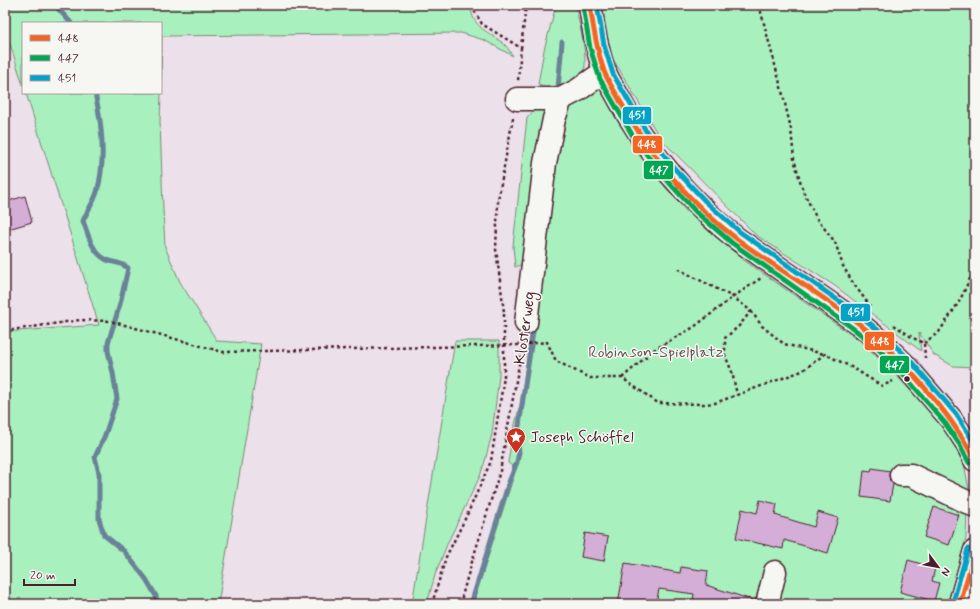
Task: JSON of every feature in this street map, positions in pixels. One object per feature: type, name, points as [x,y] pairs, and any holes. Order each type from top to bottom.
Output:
[{"type":"street","points":[[590,5],[596,37],[605,71],[623,107],[649,146],[683,189],[718,224],[777,268],[858,323],[879,340],[912,374],[951,419],[966,442],[975,460]]},
{"type":"street","points":[[517,99],[561,99],[578,90],[605,71]]},
{"type":"street","name":"Klosterweg","points":[[524,333],[545,163],[554,119],[561,99]]},
{"type":"street","points":[[901,475],[912,475],[975,506]]},
{"type":"street","points":[[960,604],[975,551]]},
{"type":"street","points":[[768,604],[775,572]]},
{"type":"path","points":[[475,5],[476,12],[482,24],[521,48]]},
{"type":"path","points":[[432,604],[446,557],[491,461],[504,376],[504,312],[496,249],[498,200],[517,99],[526,5]]},
{"type":"path","points":[[759,5],[791,129],[794,159],[803,191],[817,219],[835,242],[843,266],[870,307]]},
{"type":"path","points":[[622,378],[655,349],[694,327],[733,297],[777,268]]},
{"type":"path","points":[[924,343],[939,332],[959,302],[975,268]]},
{"type":"path","points":[[678,269],[733,297],[750,311],[762,326],[784,344],[824,354],[853,368],[882,386],[912,374],[925,364],[924,343]]},
{"type":"path","points":[[737,395],[732,372],[725,355],[725,338],[739,326],[750,311]]},
{"type":"path","points":[[5,331],[80,320],[110,321],[223,352],[503,346],[524,333],[547,342],[556,361],[590,378],[622,378],[658,403],[715,403],[802,371],[824,354]]},
{"type":"path","points":[[887,321],[913,338],[924,343]]},
{"type":"path","name":"Klosterweg","points":[[460,604],[500,471],[524,333]]},
{"type":"green space","points":[[5,5],[471,5],[474,19],[478,25],[505,45],[513,56],[484,40],[461,33],[162,36],[162,22],[22,22],[22,82],[5,28]]},
{"type":"green space","points":[[556,5],[575,5],[585,52],[585,62],[584,70],[579,78],[563,85],[547,86],[538,84],[544,50]]},
{"type":"green space","points":[[603,5],[975,5],[975,367],[953,366],[934,355],[919,333],[921,351],[835,286],[756,235],[660,138],[607,49]]},
{"type":"green space","name":"Robinson-Spielplatz","points":[[602,83],[633,148],[686,211],[745,261],[862,342],[921,400],[962,453],[970,495],[967,507],[966,538],[947,604],[473,604],[516,469],[508,463],[512,436],[520,405],[535,300],[549,166],[568,105]]},
{"type":"green space","points":[[26,94],[161,94],[160,121],[165,247],[180,282],[217,341],[261,344],[218,604],[5,604],[5,332],[99,325]]},
{"type":"green space","points":[[539,105],[550,107],[528,262],[515,267],[513,246],[527,118]]},
{"type":"green space","points":[[455,341],[499,341],[499,376],[492,434],[480,476],[448,542],[435,575],[427,604],[412,604]]},
{"type":"building","points":[[25,196],[32,222],[5,230],[5,202]]},
{"type":"building","points":[[872,468],[890,471],[890,481],[893,484],[890,501],[861,497],[864,470],[871,471]]},
{"type":"building","points":[[760,500],[777,504],[775,515],[814,527],[818,512],[838,518],[828,553],[784,540],[783,549],[736,538],[742,509],[757,513]]},
{"type":"building","points":[[934,507],[959,515],[949,545],[924,537]]},
{"type":"building","points":[[585,533],[608,537],[604,561],[581,557]]},
{"type":"building","points":[[908,560],[935,568],[932,581],[939,583],[934,601],[900,592]]},
{"type":"building","points":[[625,563],[680,573],[681,567],[708,571],[706,585],[755,601],[755,604],[707,604],[693,602],[694,594],[659,589],[656,604],[618,604]]},
{"type":"waterway","points":[[55,5],[70,22]]},
{"type":"waterway","points":[[558,89],[562,42]]},
{"type":"waterway","points":[[95,94],[100,117],[102,142],[100,180],[97,192],[83,221],[93,247],[100,256],[128,268],[120,304],[108,343],[108,351],[117,399],[105,435],[95,457],[99,473],[99,519],[104,535],[124,551],[146,579],[156,596],[157,604]]},
{"type":"waterway","points":[[471,604],[509,482],[517,462],[519,452],[517,439],[534,325]]},
{"type":"transit line","name":"448","points":[[590,5],[597,47],[606,75],[631,120],[671,176],[719,225],[843,312],[885,346],[909,370],[939,405],[958,431],[975,460]]},
{"type":"transit line","name":"451","points":[[597,5],[604,45],[613,74],[646,131],[674,168],[706,202],[740,232],[862,317],[884,335],[908,358],[956,414],[975,444]]},
{"type":"transit line","name":"447","points":[[583,6],[590,48],[600,79],[634,138],[664,177],[696,212],[732,243],[854,329],[874,345],[898,368],[945,423],[960,445],[969,463]]},
{"type":"transit line","name":"451","points":[[953,602],[968,549]]},
{"type":"transit line","name":"448","points":[[960,604],[975,551]]},
{"type":"place","name":"Joseph Schöffel","points":[[516,454]]}]
